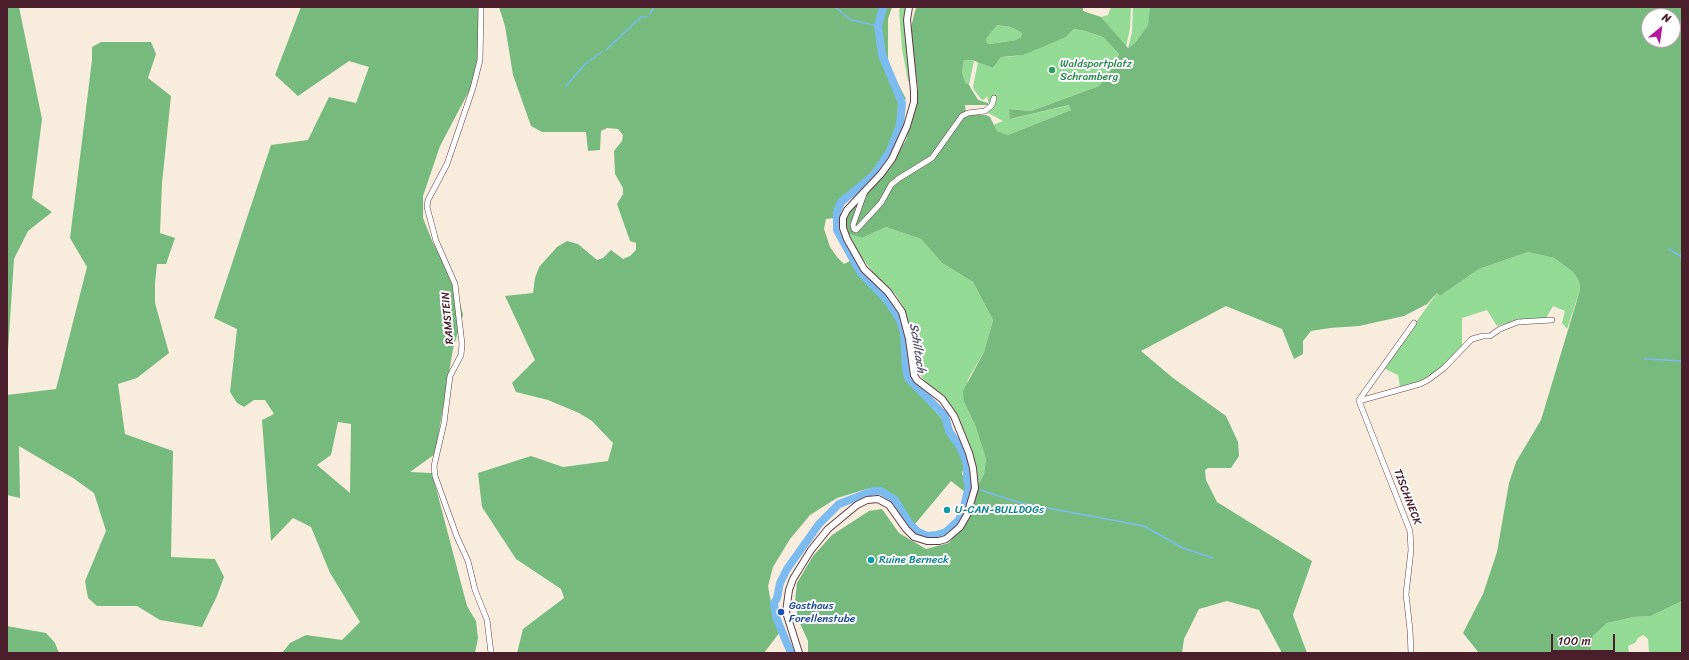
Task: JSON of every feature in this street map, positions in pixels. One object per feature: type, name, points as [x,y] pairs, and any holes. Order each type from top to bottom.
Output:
[{"type":"main road","points":[[799,653],[786,612],[788,590],[810,550],[828,529],[867,500],[878,500],[889,505],[906,529],[914,537],[927,542],[939,541],[946,538],[960,527],[967,515],[975,488],[973,468],[969,453],[954,416],[942,399],[917,380],[914,374],[909,339],[902,312],[888,292],[864,268],[847,239],[843,218],[853,202],[885,169],[901,144],[914,102],[913,73],[907,20],[909,7]]},
{"type":"street","name":"RAMSTEIN","points":[[481,7],[480,60],[473,88],[467,102],[448,164],[428,200],[427,207],[436,241],[455,284],[462,344],[461,355],[450,376],[444,423],[434,466],[435,476],[457,537],[468,561],[475,590],[487,620],[491,653]]},
{"type":"street","points":[[865,191],[853,225],[854,229],[858,229],[873,212],[895,182],[932,158],[962,116],[968,113],[985,111],[992,105],[994,98]]},
{"type":"street","points":[[1359,401],[1420,384],[1428,380],[1444,368],[1472,340],[1483,336],[1490,336],[1500,329],[1518,322],[1552,320]]},
{"type":"street","points":[[1359,401],[1414,323]]},
{"type":"street","name":"TISCHNECK","points":[[1359,401],[1410,531],[1411,550],[1406,594],[1411,653]]},
{"type":"green space","points":[[7,7],[19,7],[42,119],[32,198],[52,212],[28,231],[14,259],[7,366]]},
{"type":"green space","points":[[301,7],[480,7],[477,76],[440,146],[423,196],[423,218],[433,243],[455,284],[463,315],[453,349],[435,454],[410,472],[432,473],[467,606],[476,621],[478,638],[475,653],[282,653],[290,643],[306,635],[342,640],[360,622],[330,573],[311,527],[293,518],[271,541],[262,420],[274,414],[265,400],[254,400],[244,407],[237,403],[230,392],[237,329],[214,318],[271,145],[308,140],[329,97],[356,103],[369,67],[349,61],[298,96],[275,75]],"holes":[[[338,422],[351,424],[350,493],[317,465],[331,455]]]},
{"type":"green space","points":[[499,7],[892,7],[888,19],[888,64],[906,99],[898,103],[897,126],[887,150],[872,171],[859,185],[841,198],[835,209],[833,218],[826,219],[824,229],[830,247],[837,257],[844,264],[850,261],[867,284],[880,294],[895,311],[902,334],[905,378],[942,419],[965,462],[962,474],[968,486],[965,492],[951,481],[915,524],[905,514],[894,496],[885,490],[870,488],[837,498],[810,515],[790,539],[773,567],[768,586],[772,609],[780,632],[764,653],[517,653],[523,629],[564,598],[561,589],[516,559],[482,507],[478,473],[531,456],[563,467],[608,461],[613,443],[592,421],[579,413],[548,400],[516,392],[512,383],[535,360],[505,296],[533,293],[535,278],[539,267],[557,247],[567,241],[578,244],[597,260],[603,258],[611,250],[623,259],[630,256],[636,250],[636,243],[630,241],[617,204],[623,194],[623,188],[615,174],[614,151],[622,141],[623,135],[618,129],[607,128],[601,131],[600,150],[588,151],[586,132],[542,132],[531,126],[513,75],[505,26]]},
{"type":"green space","points":[[901,7],[906,7],[905,31],[911,81],[909,82],[902,49],[899,10]]},
{"type":"green space","points":[[917,7],[1083,7],[1083,11],[1101,17],[1128,48],[1135,43],[1148,25],[1150,7],[1682,7],[1682,601],[1651,616],[1634,617],[1607,623],[1593,636],[1591,649],[1593,653],[1479,653],[1463,633],[1483,594],[1497,552],[1509,483],[1516,462],[1541,420],[1580,290],[1579,281],[1573,272],[1554,258],[1528,252],[1479,269],[1440,296],[1437,293],[1427,304],[1404,316],[1359,326],[1311,331],[1303,341],[1303,354],[1294,359],[1282,329],[1226,306],[1141,351],[1173,378],[1226,416],[1238,442],[1239,456],[1231,468],[1208,468],[1205,470],[1206,480],[1217,502],[1312,561],[1293,615],[1307,653],[1282,653],[1259,610],[1227,601],[1199,609],[1184,639],[1182,653],[808,653],[808,641],[798,619],[795,601],[797,583],[813,556],[832,535],[869,511],[882,509],[899,533],[926,549],[949,543],[969,517],[978,486],[984,474],[986,459],[975,425],[964,402],[963,391],[984,352],[993,320],[973,282],[942,263],[921,239],[886,227],[862,238],[849,234],[845,224],[849,210],[856,202],[864,201],[868,191],[886,173],[906,140],[917,101],[918,88],[910,31]],"holes":[[[997,25],[1011,27],[1022,33],[1021,37],[1016,40],[990,44],[987,43],[986,39]],[[1074,29],[1103,37],[1119,54],[1110,71],[1099,86],[1031,111],[1009,109],[1010,119],[1069,105],[1071,110],[1008,135],[997,131],[990,117],[986,115],[966,115],[965,105],[988,105],[988,103],[978,100],[969,85],[965,82],[962,72],[964,60],[972,60],[993,68],[1001,57],[1023,55],[1066,37]]]},
{"type":"green space","points":[[1111,7],[1131,7],[1130,28],[1126,47],[1101,17],[1108,15]]},
{"type":"green space","points":[[1133,7],[1150,7],[1151,9],[1148,25],[1135,43],[1128,48],[1132,32]]},
{"type":"green space","points":[[997,25],[1011,27],[1022,33],[1021,37],[1016,40],[990,44],[987,43],[986,39]]},
{"type":"green space","name":"Waldsportplatz Schramberg","points":[[1074,29],[1103,37],[1119,54],[1110,71],[1099,86],[1031,111],[1009,109],[1011,119],[1070,105],[1071,110],[1008,135],[997,131],[993,125],[1003,121],[988,113],[990,109],[987,96],[984,100],[981,99],[974,90],[973,86],[978,62],[993,68],[1001,57],[1017,56],[1066,37]]},
{"type":"green space","points":[[101,42],[151,42],[156,54],[148,78],[171,96],[162,183],[160,233],[175,238],[166,264],[157,264],[155,283],[155,303],[169,353],[137,378],[118,384],[125,434],[173,451],[171,557],[215,559],[224,577],[217,596],[202,627],[160,620],[137,606],[97,606],[88,598],[85,581],[106,531],[94,493],[73,478],[19,446],[20,498],[7,495],[7,395],[56,389],[87,267],[70,238],[92,60],[92,47]]},
{"type":"green space","points":[[968,59],[974,61],[969,85],[965,82],[962,72],[964,60]]},
{"type":"green space","points":[[886,227],[921,239],[942,263],[973,282],[993,320],[984,352],[968,379],[964,402],[975,425],[986,459],[984,474],[978,486],[972,452],[957,415],[947,400],[927,384],[917,371],[909,324],[903,306],[896,295],[875,275],[857,251],[849,234],[862,238]]},
{"type":"green space","points":[[1528,252],[1554,258],[1573,272],[1579,281],[1580,290],[1567,329],[1562,323],[1565,311],[1553,306],[1546,318],[1518,320],[1497,326],[1487,310],[1462,318],[1462,346],[1445,364],[1427,379],[1400,387],[1398,375],[1383,368],[1437,293],[1440,296],[1479,269]]},
{"type":"green space","points":[[1682,601],[1682,653],[1649,653],[1648,639],[1643,635],[1638,638],[1635,643],[1628,646],[1629,653],[1593,653],[1591,649],[1593,636],[1607,623],[1634,617],[1651,616]]},
{"type":"green space","points":[[7,626],[46,633],[55,643],[59,653],[7,653]]},
{"type":"waterway","points":[[650,14],[654,7]]},
{"type":"waterway","points":[[835,7],[851,20],[878,26]]},
{"type":"waterway","name":"Schiltach","points":[[791,653],[776,617],[774,603],[777,598],[780,583],[787,569],[819,524],[839,504],[873,491],[881,491],[895,500],[909,523],[918,532],[927,536],[937,535],[946,532],[959,520],[969,486],[967,480],[967,465],[964,456],[960,447],[949,431],[945,416],[908,378],[904,333],[900,320],[888,301],[860,272],[837,230],[837,212],[841,202],[874,175],[890,151],[900,125],[902,103],[882,55],[878,26],[883,7]]},
{"type":"waterway","points":[[606,50],[641,17],[647,17]]},
{"type":"waterway","points":[[566,86],[585,64],[602,52]]},
{"type":"waterway","points":[[1669,249],[1682,257]]},
{"type":"waterway","points":[[1645,359],[1682,361]]},
{"type":"waterway","points":[[980,490],[1021,503],[1144,526],[1183,548],[1213,558]]},
{"type":"place","name":"Waldsportplatz Schramberg","points":[[1052,70]]},
{"type":"place","name":"U-CAN-BULLDOGs","points":[[947,510]]},
{"type":"place","name":"Ruine Berneck","points":[[871,560]]},
{"type":"place","name":"Gasthaus Forellenstube","points":[[781,612]]}]
